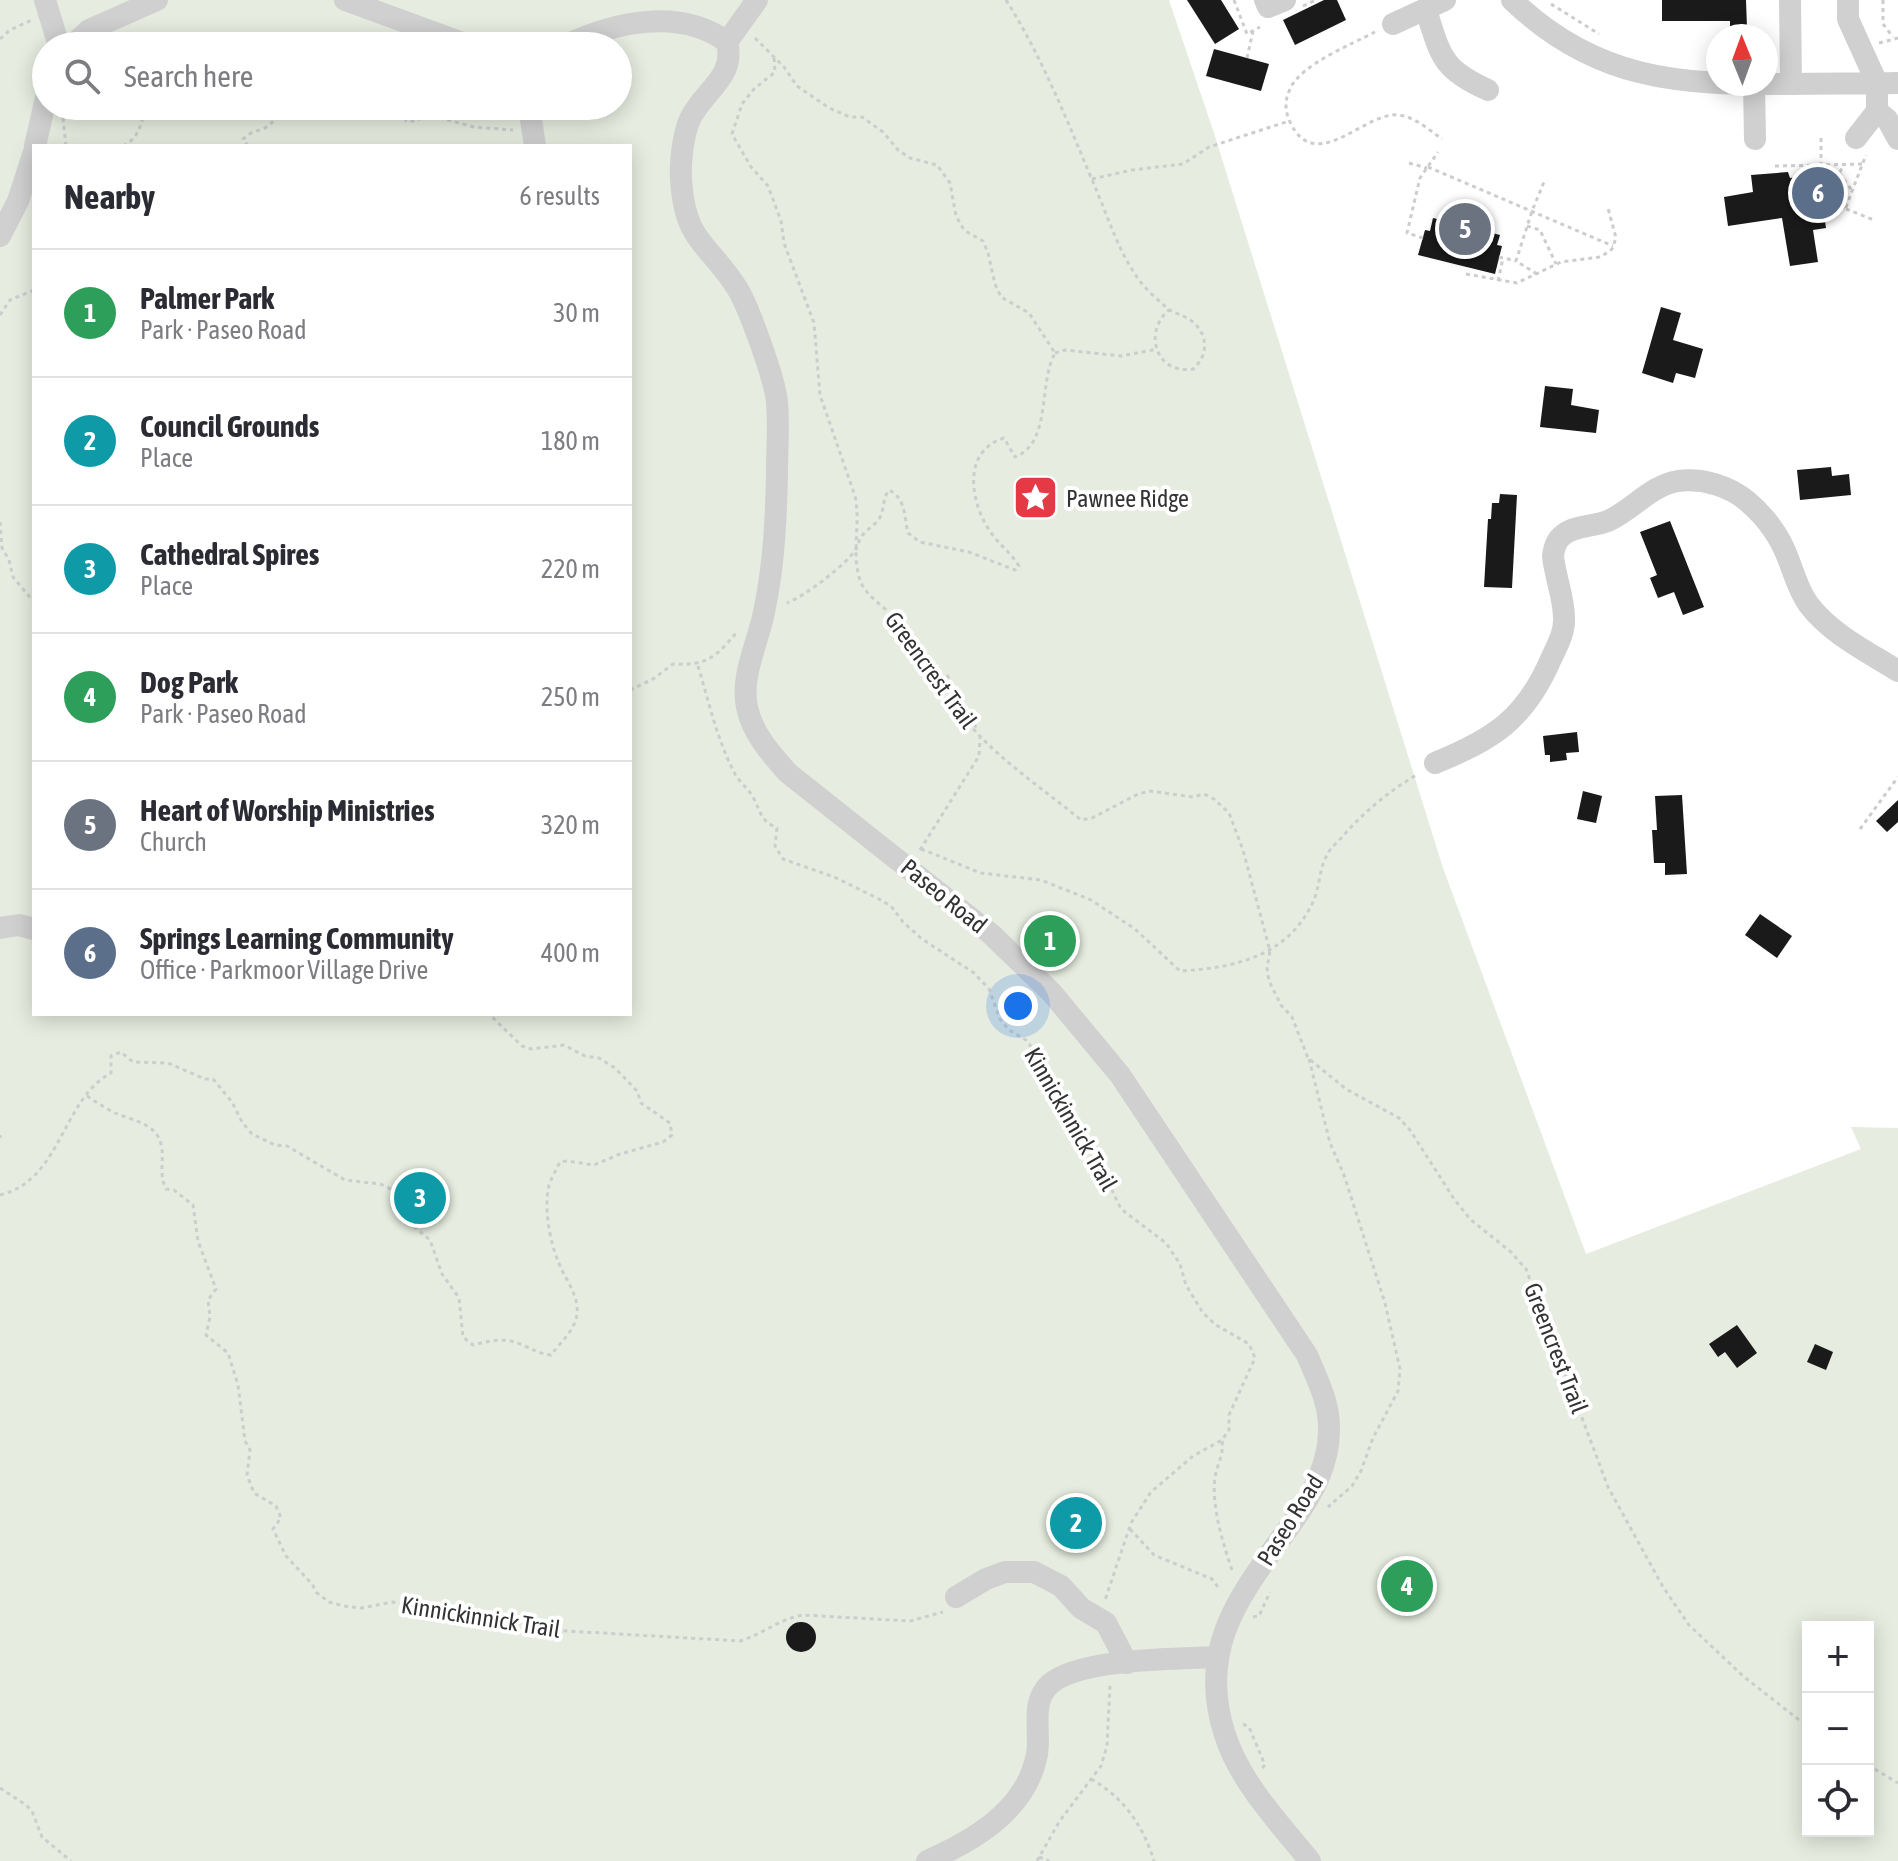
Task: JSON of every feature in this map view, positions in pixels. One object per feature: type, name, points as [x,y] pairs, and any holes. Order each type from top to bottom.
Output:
[{"type":"street","points":[[45,0],[55,32]]},
{"type":"street","points":[[87,32],[157,0]]},
{"type":"street","points":[[345,0],[433,32]]},
{"type":"street","points":[[594,32],[616,26],[670,21],[734,34],[757,0]]},
{"type":"street","points":[[1265,0],[1268,7],[1285,0]]},
{"type":"street","points":[[1512,0],[1555,36],[1606,62],[1634,71],[1706,83]]},
{"type":"street","points":[[1790,0],[1791,84]]},
{"type":"street","points":[[1848,0],[1848,19],[1888,83]]},
{"type":"street","points":[[1393,24],[1436,5],[1435,40],[1446,62],[1459,75],[1488,90]]},
{"type":"street","name":"Paseo Road","points":[[734,34],[726,73],[690,120],[681,174],[688,225],[737,287],[748,310],[777,399],[775,527],[765,608],[746,683],[747,707],[761,740],[788,773],[991,934],[1042,983],[1120,1075],[1307,1355],[1327,1408],[1330,1427],[1326,1457],[1304,1506],[1241,1595],[1226,1624],[1218,1657],[1217,1691],[1225,1736],[1236,1761],[1310,1861]]},
{"type":"street","points":[[1778,84],[1888,83]]},
{"type":"street","points":[[1861,146],[1888,83]]},
{"type":"street","points":[[1754,96],[1755,139]]},
{"type":"street","points":[[1877,111],[1887,119],[1898,139]]},
{"type":"street","points":[[35,144],[41,120]]},
{"type":"street","points":[[0,236],[18,201],[32,158]]},
{"type":"street","points":[[1435,763],[1485,742],[1506,727],[1525,707],[1539,683],[1564,628],[1564,611],[1553,556],[1560,537],[1572,530],[1610,520],[1672,483],[1691,481],[1717,485],[1747,501],[1776,534],[1809,605],[1841,635],[1898,671]]},
{"type":"street","points":[[0,928],[19,925],[32,928]]},
{"type":"street","points":[[956,1597],[1005,1572],[1034,1572],[1051,1579],[1081,1608],[1099,1617],[1111,1630],[1118,1664]]},
{"type":"street","points":[[927,1861],[984,1831],[1003,1815],[1018,1795],[1029,1777],[1037,1754],[1039,1706],[1043,1692],[1051,1683],[1080,1669],[1218,1657]]},
{"type":"path","points":[[1006,0],[1032,43],[1092,179],[1115,240],[1138,279],[1169,310],[1184,316],[1201,330],[1205,351],[1202,362],[1193,369],[1175,369],[1165,362],[1157,349],[1153,333],[1159,319],[1169,310]]},
{"type":"path","points":[[1544,0],[1605,38]]},
{"type":"path","points":[[1873,45],[1896,38],[1883,24],[1883,0]]},
{"type":"path","points":[[1393,24],[1337,51],[1293,82],[1285,104],[1289,121],[1296,134],[1306,141],[1319,143],[1345,137],[1381,116],[1403,115],[1442,139]]},
{"type":"path","points":[[1247,58],[1253,31]]},
{"type":"path","points":[[734,34],[759,41],[797,86],[829,108],[850,117],[862,117],[910,158],[937,165],[950,183],[956,216],[964,230],[983,241],[1001,297],[1029,313],[1055,353]]},
{"type":"path","name":"Greencrest Trail","points":[[774,58],[775,72],[754,89],[742,104],[732,134],[751,167],[768,186],[781,221],[784,243],[814,323],[820,395],[858,510],[855,551],[859,580],[865,591],[896,620],[915,651],[980,736],[1081,820],[1092,818],[1150,791],[1193,797],[1204,794],[1229,813],[1243,850],[1270,951],[1267,968],[1269,981],[1281,1005],[1292,1017],[1308,1058],[1346,1089],[1399,1118],[1471,1220],[1511,1252],[1526,1269],[1608,1487],[1663,1587],[1689,1625],[1743,1676],[1802,1722]]},
{"type":"path","points":[[64,120],[66,144]]},
{"type":"path","points":[[127,144],[133,141],[143,120]]},
{"type":"path","points":[[247,144],[243,139],[275,120]]},
{"type":"path","points":[[448,120],[507,131],[532,126]]},
{"type":"path","points":[[1092,179],[1183,164],[1209,147],[1289,121]]},
{"type":"path","points":[[1821,138],[1821,165],[1846,209],[1874,220]]},
{"type":"path","points":[[1846,209],[1862,164],[1861,146]]},
{"type":"path","points":[[1423,238],[1407,233],[1420,178],[1438,152]]},
{"type":"path","points":[[1409,163],[1427,167],[1613,246]]},
{"type":"path","points":[[1775,166],[1862,164]]},
{"type":"path","points":[[1834,190],[1843,165]]},
{"type":"path","points":[[1839,173],[1852,190]]},
{"type":"path","points":[[1516,261],[1544,182]]},
{"type":"path","points":[[1834,190],[1852,190]]},
{"type":"path","points":[[1466,274],[1517,283],[1556,264],[1601,257],[1613,246],[1616,238],[1608,208]]},
{"type":"path","points":[[1527,226],[1540,230],[1556,264]]},
{"type":"path","points":[[1498,281],[1501,257],[1516,261],[1537,274]]},
{"type":"path","points":[[0,315],[10,300],[32,291]]},
{"type":"path","points":[[855,551],[862,536],[879,519],[884,508],[884,496],[889,490],[902,501],[908,533],[920,542],[969,552],[1015,570],[1019,566],[1009,549],[996,540],[980,514],[974,479],[977,457],[985,447],[1004,438],[1015,457],[1024,453],[1031,444],[1044,413],[1045,382],[1055,353],[1065,350],[1121,356],[1157,349]]},
{"type":"path","points":[[0,522],[2,548],[13,577],[32,600]]},
{"type":"path","name":"Kinnickinnick Trail","points":[[698,666],[718,737],[737,778],[754,798],[759,813],[765,822],[777,828],[775,846],[783,859],[834,877],[891,906],[922,939],[974,973],[989,989],[1000,1019],[1009,1030],[1026,1040],[1041,1060],[1067,1120],[1108,1182],[1121,1209],[1166,1243],[1180,1264],[1186,1285],[1203,1313],[1216,1325],[1249,1344],[1255,1358],[1229,1415],[1229,1430],[1222,1440]]},
{"type":"path","points":[[632,689],[653,679],[666,668]]},
{"type":"path","points":[[909,868],[979,756],[980,736],[975,723],[947,675]]},
{"type":"path","points":[[921,849],[981,873],[1041,880],[1091,900],[1135,929],[1180,971],[1219,969],[1270,951],[1284,942],[1302,922],[1314,898],[1327,854],[1388,791],[1435,763]]},
{"type":"path","points":[[1860,829],[1898,777]]},
{"type":"path","points":[[0,1195],[17,1190],[33,1177],[56,1149],[71,1123],[76,1106],[94,1084],[111,1073],[111,1056],[121,1052],[133,1062],[168,1063],[205,1079],[213,1079],[252,1134],[275,1145],[287,1146],[345,1180],[388,1187],[412,1225],[430,1240],[442,1274],[459,1298],[463,1337],[473,1345],[502,1340],[517,1342],[540,1354],[551,1355],[572,1329],[577,1317],[572,1285],[553,1246],[547,1202],[560,1162],[594,1165],[663,1142],[672,1135],[670,1123],[641,1103],[637,1091],[615,1068],[599,1058],[585,1056],[564,1045],[531,1049],[522,1046],[491,1016]]},
{"type":"path","points":[[1308,1058],[1330,1143],[1344,1175],[1385,1303],[1400,1369],[1398,1391],[1373,1438],[1361,1471],[1352,1486],[1325,1509]]},
{"type":"path","name":"Kinnickinnick Trail","points":[[87,1096],[113,1112],[141,1121],[154,1133],[161,1143],[160,1173],[166,1189],[174,1190],[193,1205],[198,1241],[216,1289],[208,1300],[210,1317],[206,1335],[228,1353],[238,1385],[245,1441],[250,1450],[247,1475],[254,1493],[276,1506],[281,1518],[273,1529],[286,1556],[317,1593],[329,1602],[361,1608],[393,1602],[425,1611],[490,1613],[503,1620],[550,1630],[740,1641],[762,1634],[786,1618],[803,1615],[910,1621],[942,1612],[956,1597]]},
{"type":"path","points":[[1099,1617],[1130,1528],[1151,1492],[1193,1456],[1222,1440],[1223,1451],[1214,1481],[1219,1529],[1241,1595]]},
{"type":"path","points":[[1130,1528],[1154,1555],[1212,1579],[1220,1590],[1241,1595]]},
{"type":"path","points":[[1049,1861],[1038,1859],[1059,1822],[1101,1766],[1107,1746],[1118,1664]]},
{"type":"path","points":[[1874,1769],[1898,1783]]},
{"type":"path","points":[[1091,1779],[1119,1798],[1139,1825],[1154,1861]]},
{"type":"path","points":[[0,1788],[32,1811],[42,1837],[71,1861]]},
{"type":"shaded area","points":[[0,0],[1169,0],[1214,133],[1443,868],[1586,1254],[1861,1149],[1851,1127],[1898,1128],[1898,1861],[0,1861]]},
{"type":"building","points":[[1187,0],[1221,0],[1239,29],[1215,44]]},
{"type":"building","points":[[1324,0],[1337,0],[1346,20],[1295,45],[1283,20]]},
{"type":"building","points":[[1662,0],[1746,0],[1747,24],[1730,24],[1730,21],[1662,21]]},
{"type":"building","points":[[1214,49],[1269,64],[1261,91],[1206,76]]},
{"type":"building","points":[[1788,172],[1790,178],[1797,177],[1799,190],[1820,187],[1826,228],[1813,230],[1818,262],[1790,266],[1782,218],[1728,226],[1724,197],[1753,192],[1751,175]]},
{"type":"building","points":[[1433,218],[1500,235],[1497,245],[1502,246],[1495,274],[1418,255],[1425,230],[1430,231]]},
{"type":"building","points":[[1661,307],[1681,313],[1673,340],[1703,349],[1695,378],[1676,373],[1673,383],[1642,373]]},
{"type":"building","points":[[1545,386],[1573,389],[1571,405],[1599,410],[1596,433],[1540,427]]},
{"type":"building","points":[[1831,467],[1832,476],[1849,474],[1851,495],[1800,500],[1797,470]]},
{"type":"building","points":[[1500,494],[1517,495],[1512,588],[1484,587],[1488,519],[1491,519],[1492,503],[1499,503]]},
{"type":"building","points":[[1670,521],[1704,607],[1683,615],[1674,592],[1658,598],[1650,578],[1657,575],[1640,532]]},
{"type":"building","points":[[1577,732],[1579,752],[1566,753],[1567,760],[1550,762],[1550,755],[1545,755],[1543,736]]},
{"type":"building","points":[[1583,791],[1602,796],[1596,823],[1577,819]]},
{"type":"building","points":[[1682,795],[1687,874],[1665,875],[1665,863],[1654,863],[1652,830],[1657,830],[1655,796]]},
{"type":"building","points":[[1898,800],[1898,822],[1887,832],[1876,821]]},
{"type":"building","points":[[1760,914],[1792,936],[1777,958],[1745,935]]},
{"type":"building","points":[[1737,1325],[1757,1353],[1737,1368],[1725,1352],[1718,1357],[1709,1344]]},
{"type":"building","points":[[1815,1344],[1833,1352],[1826,1370],[1807,1362]]},
{"type":"building","points":[[1067,1513],[1088,1518],[1084,1534],[1063,1529]]},
{"type":"building","points":[[801,1622],[812,1626],[816,1637],[812,1648],[801,1652],[790,1648],[786,1637],[790,1626]]},
{"type":"place","name":"Springs Learning Community","points":[[1818,193]]},
{"type":"place","name":"Heart of Worship Ministries","points":[[1465,229]]},
{"type":"place","name":"Pawnee Ridge","points":[[1035,498]]},
{"type":"place","name":"Palmer Park","points":[[1050,941]]},
{"type":"place","name":"Cathedral Spires","points":[[420,1198]]},
{"type":"place","name":"Council Grounds","points":[[1076,1523]]},
{"type":"place","name":"Dog Park","points":[[1407,1586]]}]
